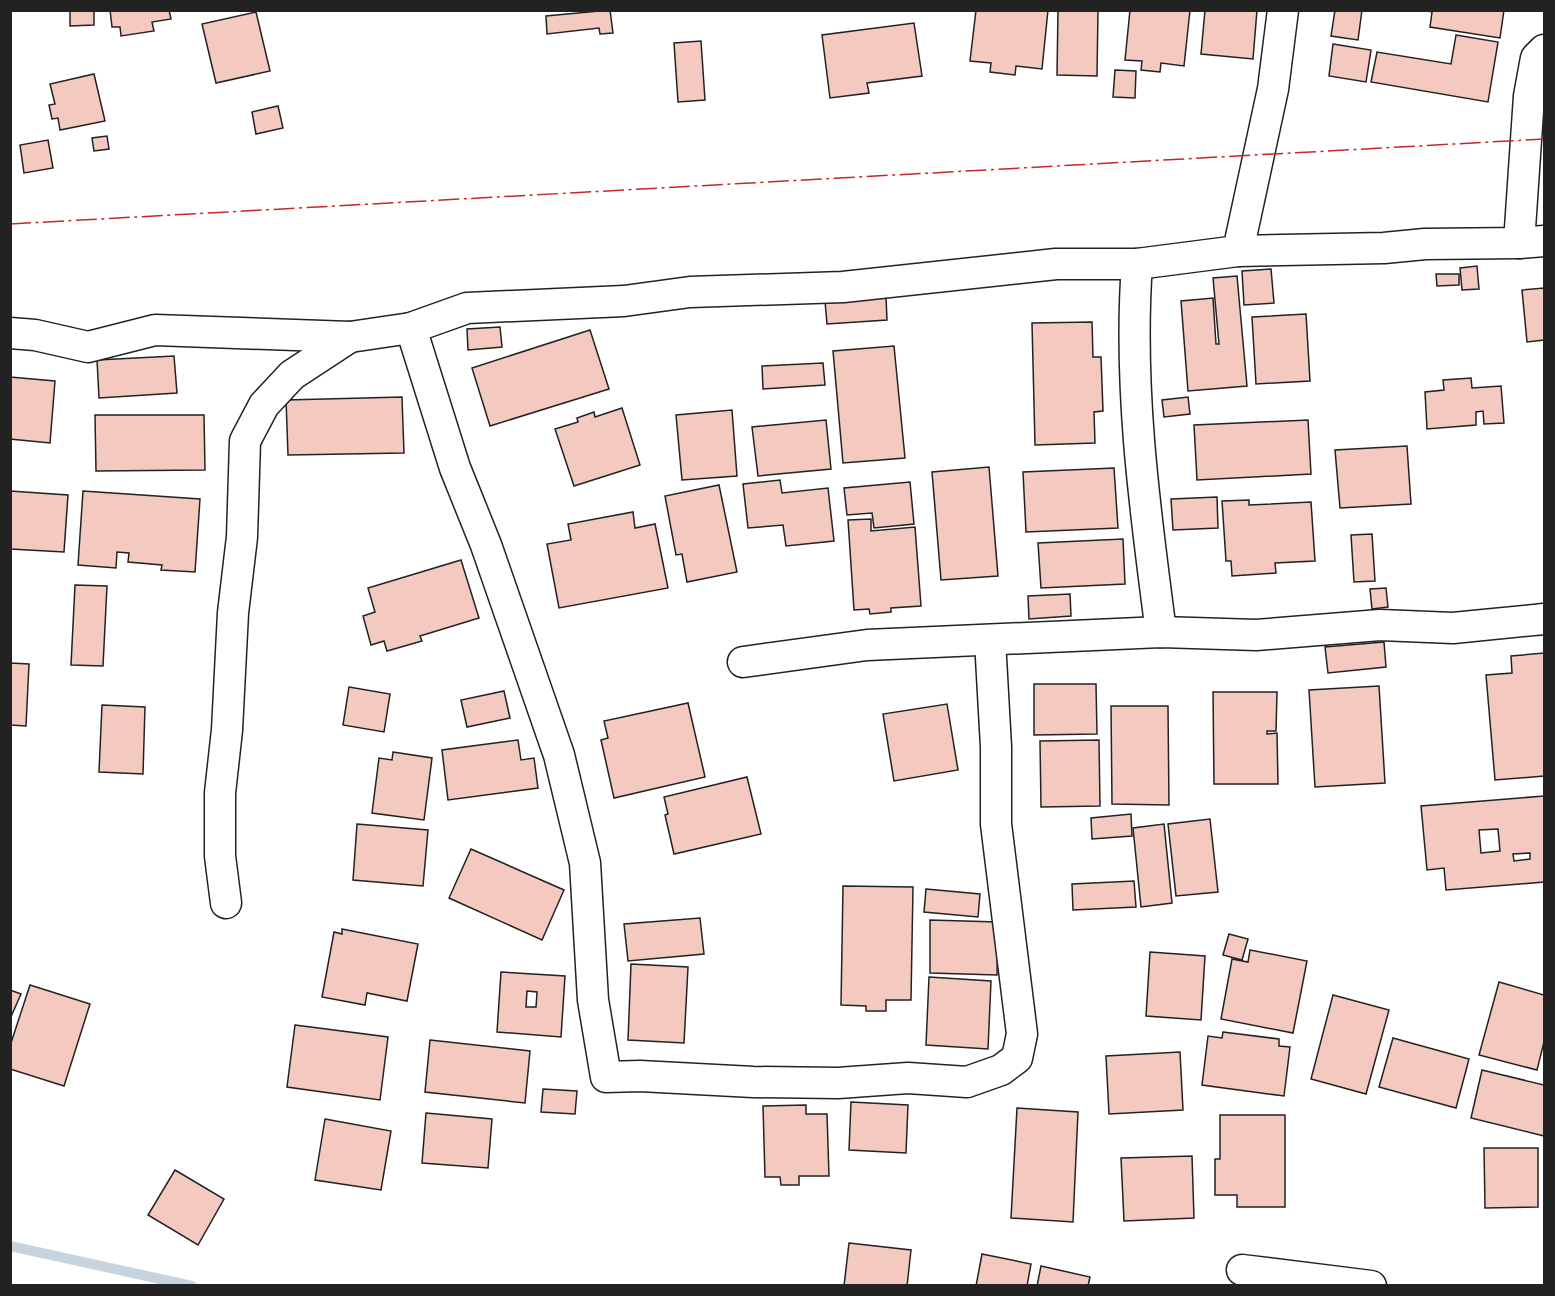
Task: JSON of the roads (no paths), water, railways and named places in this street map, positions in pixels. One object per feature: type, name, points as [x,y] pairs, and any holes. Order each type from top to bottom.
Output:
[{"type":"street","points":[[1238,251],[1273,89],[1283,10]]},
{"type":"street","points":[[10,333],[35,335],[88,347],[155,330],[351,337],[411,328],[467,308],[624,301],[690,292],[843,287],[1056,264],[1137,264],[1238,251],[1532,242],[1528,96],[1536,58],[1545,50]]},
{"type":"street","points":[[1137,264],[1133,362],[1144,509],[1161,632]]},
{"type":"street","points":[[411,328],[455,468],[486,545],[559,755],[585,863],[593,999],[606,1077],[838,1083],[908,1078],[967,1082],[1001,1070],[1017,1058],[1022,1034],[996,824],[996,747],[990,639]]},
{"type":"street","points":[[226,903],[220,856],[220,793],[227,730],[233,613],[242,537],[245,441],[264,405],[292,375],[351,337]]},
{"type":"street","points":[[743,662],[867,645],[1161,632],[1256,635],[1380,625],[1453,628],[1545,619]]},
{"type":"street","points":[[1242,1270],[1371,1286]]},
{"type":"waterway","points":[[10,1246],[192,1286]]}]
